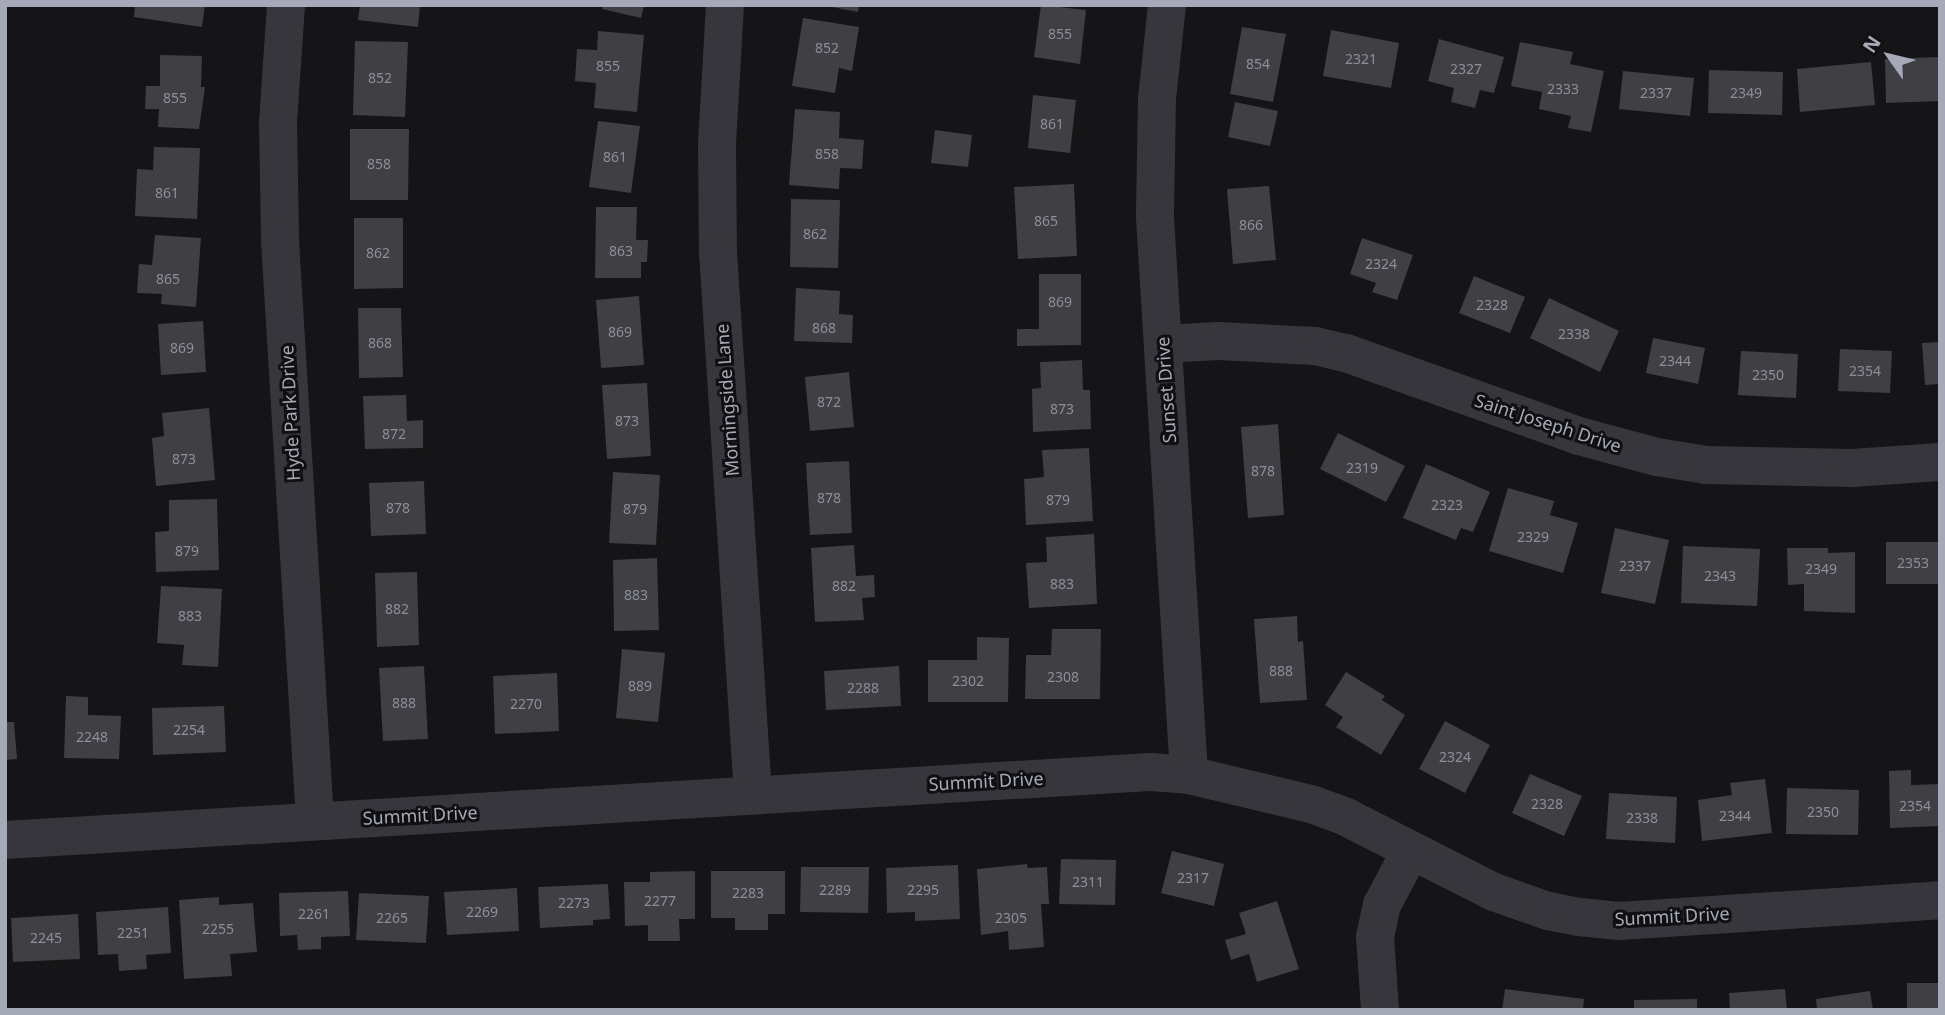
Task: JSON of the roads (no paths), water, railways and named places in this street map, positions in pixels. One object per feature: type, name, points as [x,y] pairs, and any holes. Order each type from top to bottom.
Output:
[{"type":"street","name":"Hyde Park Drive","points":[[286,5],[278,122],[280,240],[315,821]]},
{"type":"street","name":"Morningside Lane","points":[[725,5],[717,144],[718,252],[752,795]]},
{"type":"street","name":"Sunset Drive","points":[[1167,5],[1157,98],[1154,169],[1189,775]]},
{"type":"street","name":"Saint Joseph Drive","points":[[1163,344],[1218,341],[1315,346],[1346,354],[1579,436],[1657,457],[1706,465],[1852,468],[1940,462]]},
{"type":"street","name":"Summit Drive","points":[[5,840],[1129,773],[1189,775],[1311,804],[1346,817],[1518,901],[1579,917],[1619,921],[1940,900]]},
{"type":"street","points":[[1380,1010],[1375,937],[1382,905],[1411,850]]}]
